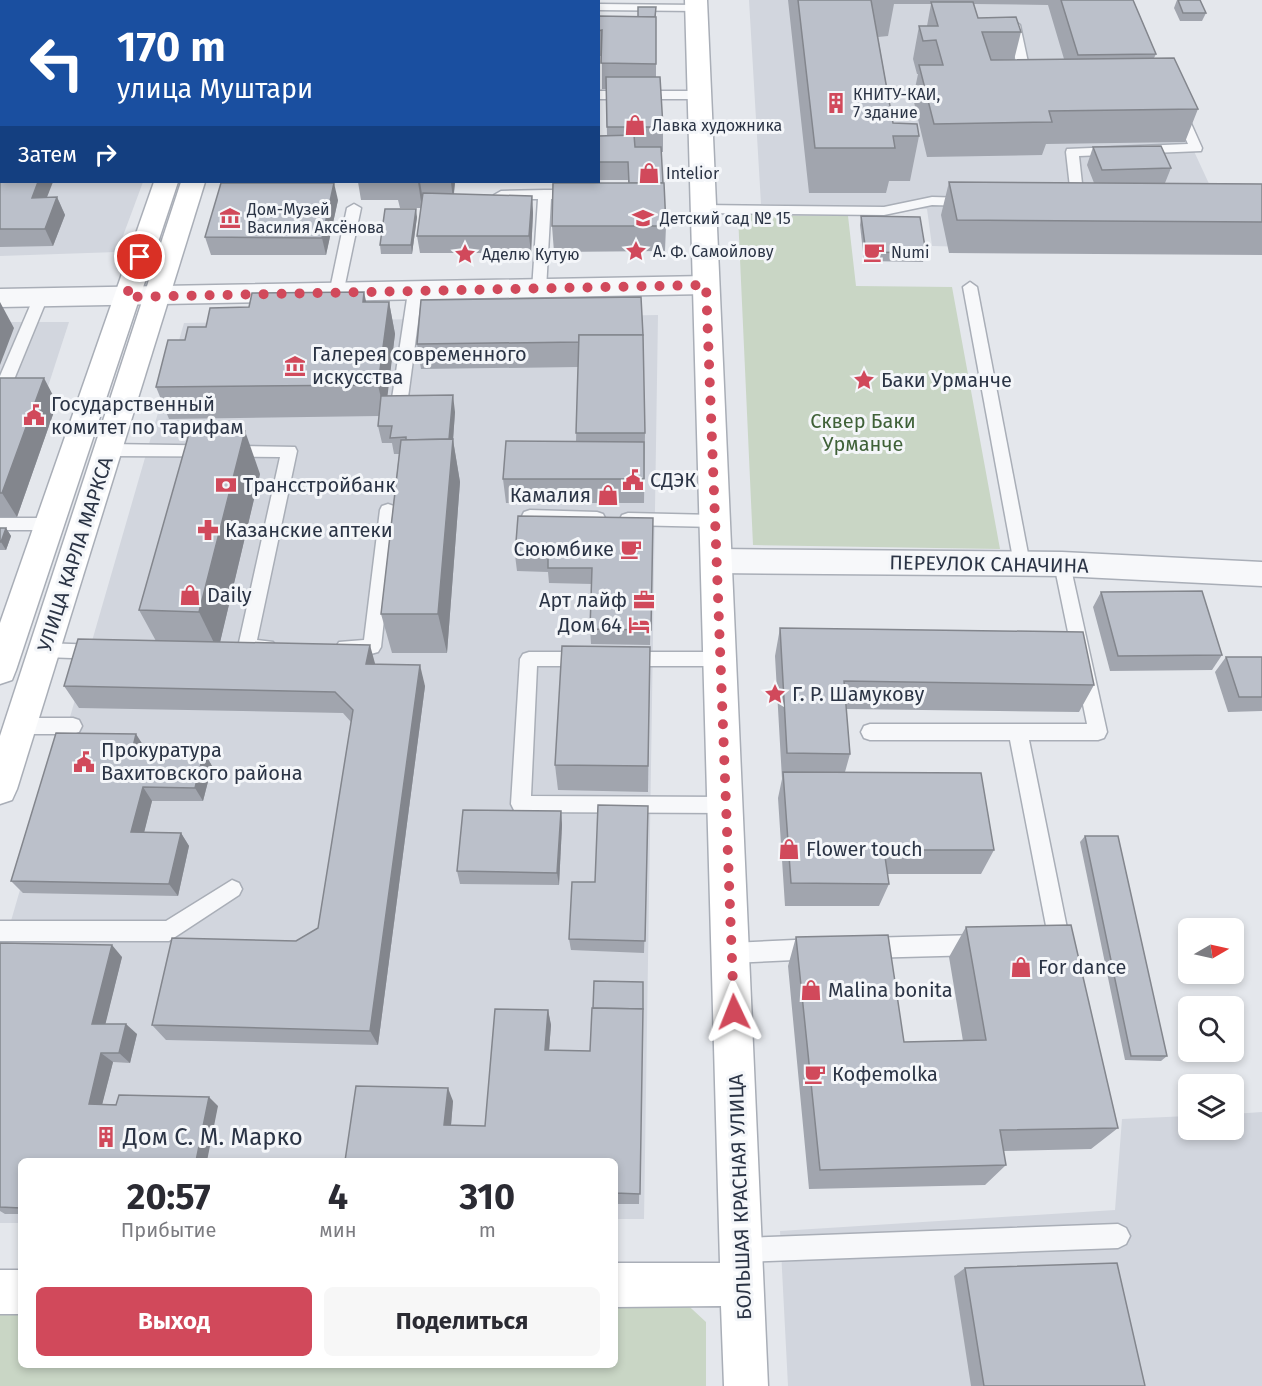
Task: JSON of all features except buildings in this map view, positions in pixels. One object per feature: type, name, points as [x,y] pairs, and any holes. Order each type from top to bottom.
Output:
[{"type":"street","name":"БОЛЬШАЯ КРАСНАЯ УЛИЦА","points":[[696,4],[746,1386]]},
{"type":"street","name":"УЛИЦА КАРЛА МАРКСА","points":[[0,670],[166,183]]},
{"type":"street","name":"УЛИЦА КАРЛА МАРКСА","points":[[0,789],[193,183]]},
{"type":"street","points":[[0,298],[336,294],[706,285]]},
{"type":"street","name":"ПЕРЕУЛОК САНАЧИНА","points":[[717,561],[1062,564],[1262,574]]},
{"type":"street","points":[[618,1285],[743,1267]]},
{"type":"street","points":[[0,1292],[18,1292]]},
{"type":"lane","points":[[600,7],[696,4]]},
{"type":"lane","points":[[1014,24],[1026,84],[1038,84]]},
{"type":"lane","points":[[1077,202],[1072,152],[1196,148],[1172,94]]},
{"type":"lane","points":[[600,95],[699,95]]},
{"type":"lane","points":[[539,290],[545,194]]},
{"type":"lane","points":[[501,195],[590,194]]},
{"type":"lane","points":[[703,209],[884,211],[932,201],[976,202]]},
{"type":"lane","points":[[336,294],[354,208]]},
{"type":"lane","points":[[970,287],[1022,564]]},
{"type":"lane","points":[[399,405],[415,292]]},
{"type":"lane","points":[[0,382],[5,382],[40,298]]},
{"type":"lane","points":[[109,450],[295,451],[247,647],[281,647]]},
{"type":"lane","points":[[327,647],[372,647],[388,510]]},
{"type":"lane","points":[[530,516],[715,521]]},
{"type":"lane","points":[[0,524],[49,524]]},
{"type":"lane","points":[[870,732],[1098,732],[1062,564]]},
{"type":"lane","points":[[44,650],[113,653]]},
{"type":"lane","points":[[721,659],[529,659],[521,804],[726,805]]},
{"type":"lane","points":[[20,726],[73,726]]},
{"type":"lane","points":[[1018,732],[1060,943],[1036,943]]},
{"type":"lane","points":[[0,931],[169,930],[232,889]]},
{"type":"lane","points":[[731,953],[1002,944]]},
{"type":"lane","points":[[743,1267],[1118,1236]]},
{"type":"shaded area","points":[[749,0],[1124,0],[1217,201],[1262,254],[932,246],[927,209],[761,204]]},
{"type":"shaded area","points":[[0,183],[143,183],[117,252],[0,256]]},
{"type":"shaded area","points":[[658,315],[644,1219],[618,1219],[618,1158],[18,1158],[18,1223],[0,1223],[0,959],[184,323]]},
{"type":"shaded area","points":[[0,322],[69,322],[0,534]]},
{"type":"shaded area","points":[[1262,1112],[1262,1386],[788,1386],[780,1231],[1115,1210],[1122,1119],[1178,1116],[1178,1140],[1244,1140],[1244,1113]]},
{"type":"green space","name":"Сквер Баки Урманче","points":[[738,215],[848,216],[856,286],[952,287],[1000,549],[753,545]]},
{"type":"green space","points":[[679,1297],[706,1322],[706,1386],[0,1386],[0,1308],[18,1307],[18,1368],[618,1368],[618,1298]]},
{"type":"place","name":"КНИТУ-КАИ, 7 здание","points":[[836,103]]},
{"type":"place","name":"Лавка художника","points":[[635,125]]},
{"type":"place","name":"Intelior","points":[[649,173]]},
{"type":"place","name":"Дом-Музей Василия Аксёнова","points":[[230,218]]},
{"type":"place","name":"Детский сад № 15","points":[[643,218]]},
{"type":"place","name":"А. Ф. Самойлову","points":[[636,251]]},
{"type":"place","name":"Numi","points":[[874,252]]},
{"type":"place","name":"Аделю Кутую","points":[[465,254]]},
{"type":"place","name":"Галерея современного искусства","points":[[295,366]]},
{"type":"place","name":"Баки Урманче","points":[[864,380]]},
{"type":"place","name":"Государственный комитет по тарифам","points":[[34,415]]},
{"type":"place","name":"СДЭК","points":[[633,480]]},
{"type":"place","name":"Трансстройбанк","points":[[226,485]]},
{"type":"place","name":"Камалия","points":[[608,495]]},
{"type":"place","name":"Казанские аптеки","points":[[208,530]]},
{"type":"place","name":"Сююмбике","points":[[631,549]]},
{"type":"place","name":"Daily","points":[[190,595]]},
{"type":"place","name":"Арт лайф","points":[[644,600]]},
{"type":"place","name":"Дом 64","points":[[639,625]]},
{"type":"place","name":"Г. Р. Шамукову","points":[[775,694]]},
{"type":"place","name":"Прокуратура Вахитовского района","points":[[84,762]]},
{"type":"place","name":"Flower touch","points":[[789,849]]},
{"type":"place","name":"For dance","points":[[1021,967]]},
{"type":"place","name":"Malina bonita","points":[[811,990]]},
{"type":"place","name":"Кофеmolka","points":[[815,1074]]},
{"type":"place","name":"Дом С. М. Марко","points":[[106,1137]]},
{"type":"route","points":[[140,257],[126,297],[649,288],[706,285],[734,1012]]}]
